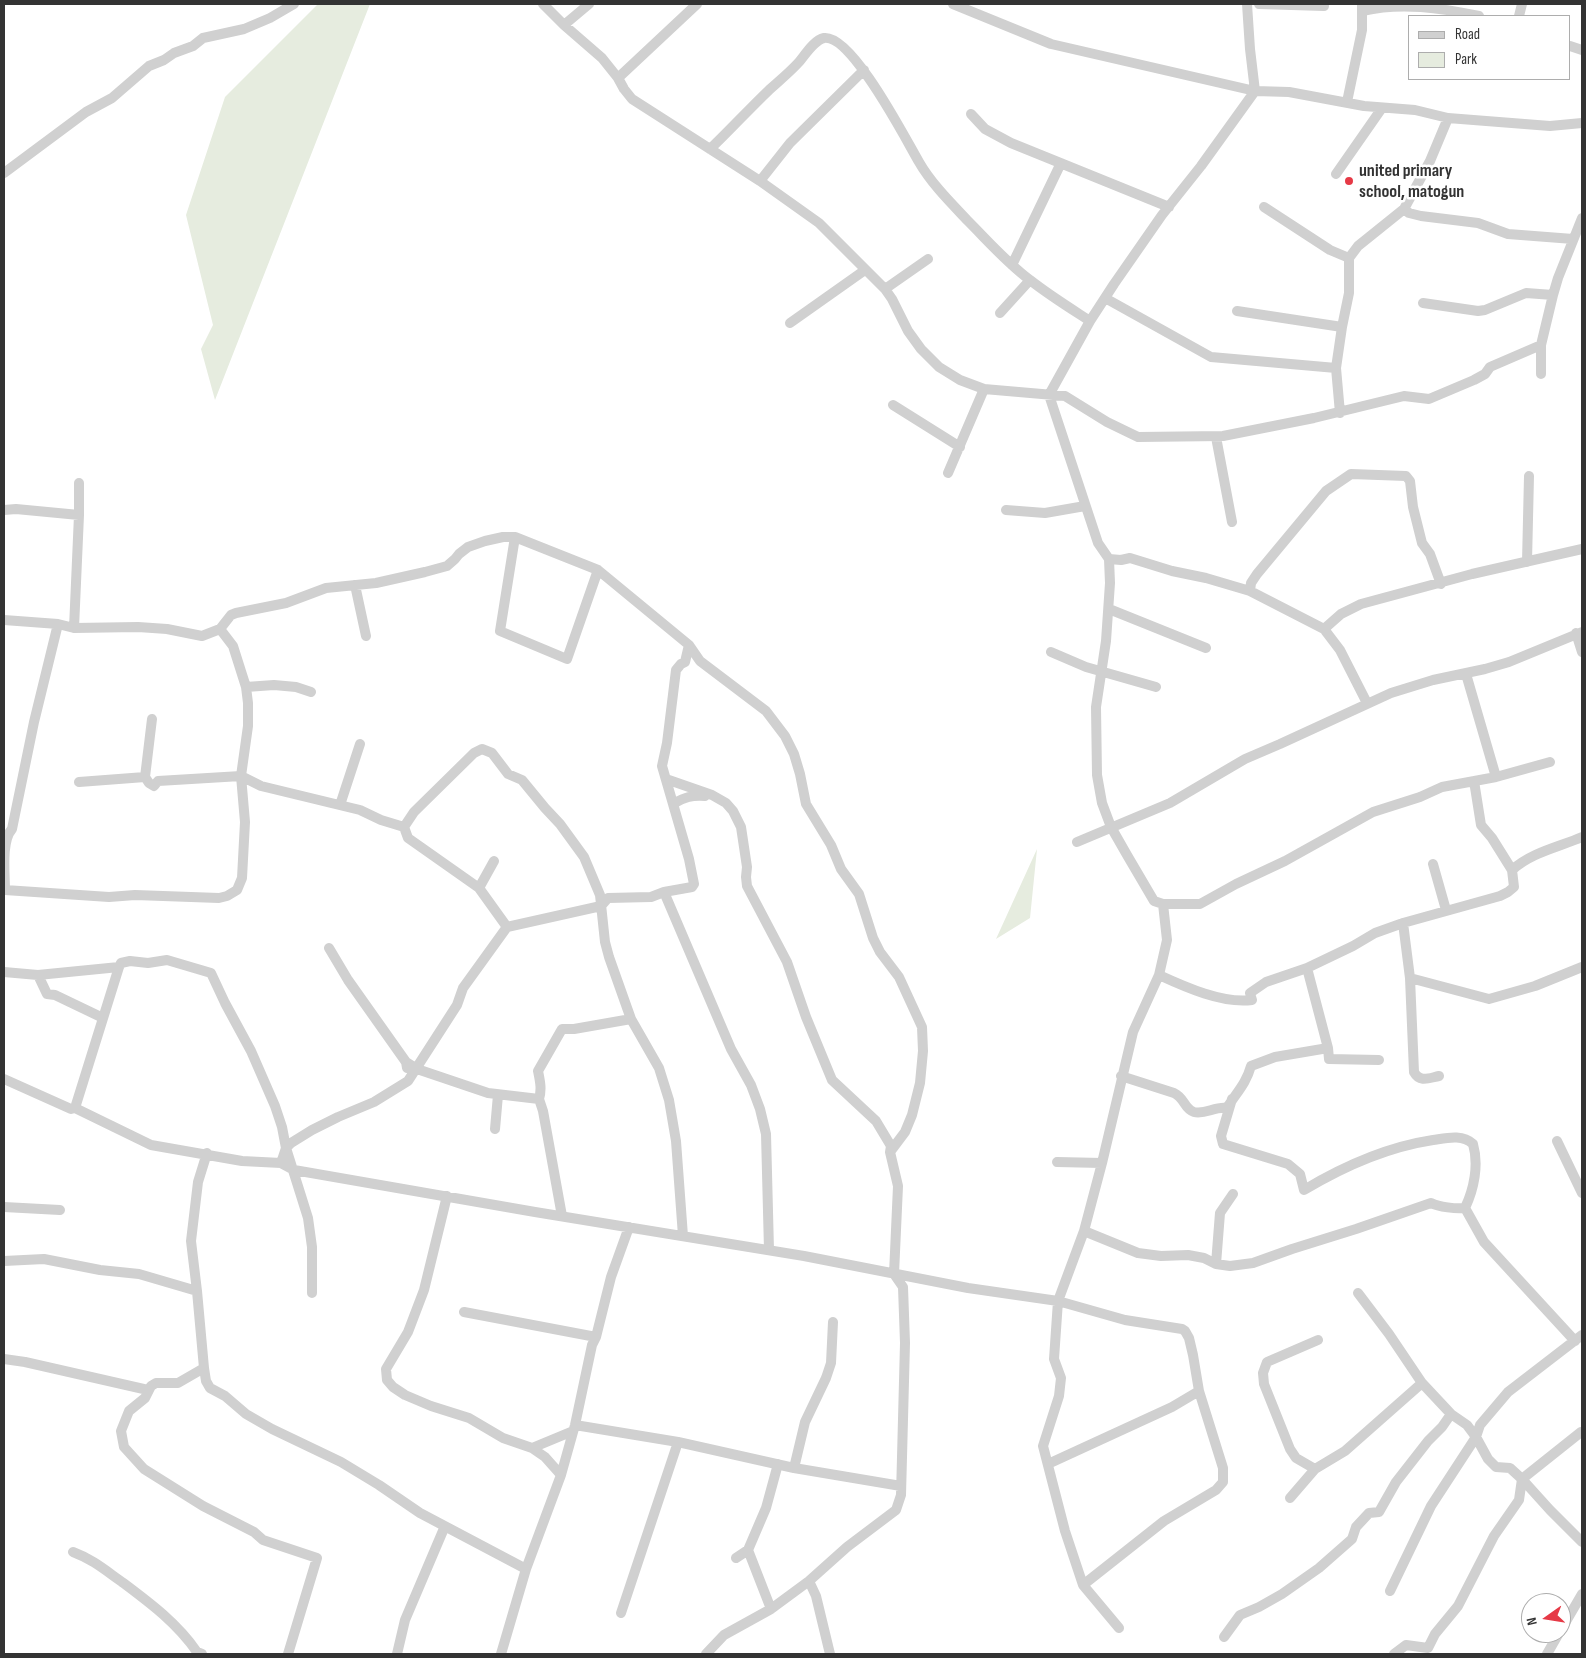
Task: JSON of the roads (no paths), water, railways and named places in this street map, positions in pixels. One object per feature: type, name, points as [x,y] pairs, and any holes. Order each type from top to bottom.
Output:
[{"type":"street","points":[[4,173],[86,112],[112,98],[149,66],[193,46],[203,38],[244,29],[270,18],[294,4]]},
{"type":"street","points":[[543,4],[602,58],[632,99],[760,181],[819,223],[885,289],[908,331],[921,349],[939,366],[960,380],[984,389],[1065,396],[1107,422],[1138,437],[1216,437],[1340,412],[1404,396],[1424,399],[1436,397],[1485,374],[1490,367],[1541,345]]},
{"type":"street","points":[[564,25],[589,4]]},
{"type":"street","points":[[618,78],[697,4]]},
{"type":"street","points":[[953,4],[1051,44],[1255,91],[1289,92],[1364,106],[1415,110],[1448,118],[1550,126],[1582,123]]},
{"type":"street","points":[[1247,4],[1255,91],[1201,166],[1162,215],[1105,298],[1090,321],[1050,395],[1098,543],[1109,559],[1109,609],[1096,708],[1097,775],[1102,803],[1111,827],[1154,901],[1162,904],[1200,904],[1236,884],[1285,861],[1373,812],[1420,797],[1442,787],[1496,777],[1550,762]]},
{"type":"street","points":[[1259,4],[1324,6]]},
{"type":"street","points":[[1346,102],[1362,30],[1362,7],[1418,6],[1474,15]]},
{"type":"street","points":[[710,149],[793,69],[820,40],[830,39],[843,48],[864,70],[920,164],[949,201],[1030,280],[1090,321]]},
{"type":"street","points":[[760,181],[790,143],[864,70]]},
{"type":"street","points":[[1336,174],[1382,108]]},
{"type":"street","points":[[971,114],[985,129],[996,136],[1169,207]]},
{"type":"street","points":[[1340,412],[1336,368],[1349,293],[1349,258],[1358,246],[1404,209],[1430,161],[1448,118]]},
{"type":"street","points":[[1012,264],[1061,163]]},
{"type":"street","points":[[1264,207],[1330,250],[1349,258]]},
{"type":"street","points":[[1404,209],[1409,213],[1421,216],[1478,224],[1508,234],[1573,239]]},
{"type":"street","points":[[1541,374],[1541,345],[1553,295],[1582,218]]},
{"type":"street","points":[[885,289],[928,259]]},
{"type":"street","points":[[790,323],[865,270]]},
{"type":"street","points":[[1000,313],[1030,280]]},
{"type":"street","points":[[1423,303],[1478,311],[1486,310],[1526,293],[1553,295]]},
{"type":"street","points":[[1105,298],[1211,357],[1336,368]]},
{"type":"street","points":[[1236,311],[1342,327]]},
{"type":"street","points":[[948,473],[984,389]]},
{"type":"street","points":[[893,406],[960,447]]},
{"type":"street","points":[[1216,437],[1232,522]]},
{"type":"street","points":[[1250,590],[1251,583],[1256,574],[1326,491],[1351,474],[1406,476],[1410,481],[1422,543],[1430,554],[1441,584]]},
{"type":"street","points":[[1527,562],[1529,476]]},
{"type":"street","points":[[74,628],[80,515],[79,483]]},
{"type":"street","points":[[1006,510],[1045,513],[1085,506]]},
{"type":"street","points":[[4,510],[16,509],[80,515]]},
{"type":"street","points":[[4,620],[58,624],[74,628],[138,627],[174,630],[202,636],[220,630],[231,615],[236,613],[286,603],[326,588],[376,583],[447,566],[468,547],[503,537],[516,537],[598,570],[689,645],[700,661],[766,711],[785,736],[794,754],[806,804],[830,845],[841,869],[860,894],[873,938],[880,952],[899,977],[922,1027],[923,1051],[920,1083],[912,1115],[905,1132],[890,1152]]},
{"type":"street","points":[[516,537],[500,631],[567,659],[598,570]]},
{"type":"street","points":[[1324,630],[1341,614],[1361,604],[1441,584],[1472,574],[1582,550]]},
{"type":"street","points":[[1109,559],[1121,560],[1130,558],[1172,571],[1250,590],[1324,630],[1340,650],[1366,703]]},
{"type":"street","points":[[355,585],[366,636]]},
{"type":"street","points":[[1109,609],[1206,648]]},
{"type":"street","points":[[58,624],[34,722],[12,829],[6,828],[4,853],[5,890],[109,897],[135,894],[186,897],[226,896],[236,890],[242,878],[245,822],[241,776],[248,726],[248,703],[246,687],[233,646],[220,630]]},
{"type":"street","points":[[1077,842],[1170,803],[1245,759],[1391,693],[1433,680],[1466,674],[1509,662],[1579,633],[1582,652]]},
{"type":"street","points":[[281,1163],[286,1148],[312,1130],[374,1102],[408,1081],[457,1006],[463,988],[507,927],[601,906],[608,898],[651,897],[664,892],[689,888],[694,884],[689,859],[662,762],[667,743],[676,670],[681,664],[686,662],[689,645]]},
{"type":"street","points":[[1051,652],[1086,667],[1156,687]]},
{"type":"street","points":[[1466,674],[1496,777]]},
{"type":"street","points":[[246,687],[274,685],[296,687],[311,692]]},
{"type":"street","points":[[152,720],[144,777],[154,786],[158,781],[241,776],[261,786],[360,810],[381,820],[404,827]]},
{"type":"street","points":[[340,805],[360,744]]},
{"type":"street","points":[[404,827],[421,806],[474,753],[482,749],[492,753],[508,774],[522,780],[560,824],[584,857],[600,895],[605,942],[609,957],[632,1018],[659,1068],[669,1100],[676,1142],[683,1236]]},
{"type":"street","points":[[79,782],[144,777]]},
{"type":"street","points":[[666,779],[714,796],[726,803],[733,811],[741,827],[747,867],[747,886],[787,962],[806,1018],[832,1080],[876,1121],[891,1146],[890,1152],[898,1186],[894,1274],[903,1287],[905,1343],[901,1494],[896,1510],[847,1547],[809,1581],[771,1609],[724,1635],[706,1654]]},
{"type":"street","points":[[1159,975],[1192,991],[1243,1001],[1252,1000],[1250,993],[1266,982],[1308,968],[1375,934],[1403,923],[1500,896],[1508,892],[1514,887],[1512,870],[1492,838],[1481,825],[1474,781]]},
{"type":"street","points":[[673,804],[684,797],[692,795],[714,796]]},
{"type":"street","points":[[404,827],[408,838],[479,888],[507,927]]},
{"type":"street","points":[[1512,870],[1534,855],[1582,837]]},
{"type":"street","points":[[479,888],[494,861]]},
{"type":"street","points":[[1434,864],[1446,910]]},
{"type":"street","points":[[664,892],[731,1049],[751,1085],[760,1109],[766,1134],[769,1250]]},
{"type":"street","points":[[1119,1628],[1083,1585],[1065,1531],[1043,1446],[1059,1396],[1060,1378],[1054,1359],[1058,1302],[1084,1231],[1133,1032],[1159,975],[1167,940],[1162,904]]},
{"type":"street","points":[[1403,923],[1410,978],[1414,1072],[1417,1077],[1423,1080],[1439,1076]]},
{"type":"street","points":[[329,948],[348,980],[406,1062],[417,1069],[498,1095],[538,1098]]},
{"type":"street","points":[[75,1108],[122,963],[148,963],[168,960],[211,973],[251,1051],[282,1127],[286,1148],[308,1218],[312,1247],[312,1293]]},
{"type":"street","points":[[1410,978],[1489,999],[1535,986],[1582,967]]},
{"type":"street","points":[[4,972],[38,975],[119,968]]},
{"type":"street","points":[[1308,968],[1329,1059],[1379,1060]]},
{"type":"street","points":[[38,975],[47,994],[55,995],[103,1018]]},
{"type":"street","points":[[538,1098],[541,1092],[538,1071],[562,1029],[574,1029],[632,1018]]},
{"type":"street","points":[[1121,1076],[1181,1096],[1187,1108],[1194,1112],[1201,1112],[1219,1107],[1227,1108],[1243,1086],[1251,1066],[1275,1057],[1328,1048]]},
{"type":"street","points":[[406,1062],[408,1081]]},
{"type":"street","points":[[4,1079],[71,1109],[75,1108],[151,1145],[207,1153],[242,1161],[281,1163],[294,1170],[769,1250],[968,1288],[1058,1302],[1125,1320],[1182,1329],[1189,1338],[1199,1391],[1223,1468],[1222,1482],[1216,1490],[1164,1521],[1083,1585]]},
{"type":"street","points":[[495,1129],[498,1095]]},
{"type":"street","points":[[538,1098],[544,1111],[562,1216]]},
{"type":"street","points":[[1232,1099],[1221,1136],[1222,1142],[1229,1146],[1288,1164],[1300,1174],[1304,1190],[1317,1181],[1348,1166],[1395,1148],[1435,1140],[1463,1137],[1473,1144],[1476,1159],[1472,1192],[1464,1208]]},
{"type":"street","points":[[1557,1141],[1582,1193]]},
{"type":"street","points":[[207,1153],[198,1182],[191,1241],[204,1368],[206,1381],[210,1388],[225,1396],[246,1414],[272,1429],[341,1462],[420,1513],[526,1569]]},
{"type":"street","points":[[1057,1162],[1102,1163]]},
{"type":"street","points":[[1216,1264],[1220,1213],[1233,1194]]},
{"type":"street","points":[[447,1196],[424,1290],[408,1332],[386,1369],[387,1380],[393,1387],[405,1395],[431,1406],[469,1418],[503,1438],[532,1448],[545,1457],[561,1475]]},
{"type":"street","points":[[1084,1231],[1138,1253],[1161,1256],[1188,1255],[1204,1258],[1216,1264],[1230,1266],[1253,1263],[1430,1203],[1438,1206],[1464,1208]]},
{"type":"street","points":[[4,1207],[60,1210]]},
{"type":"street","points":[[1390,1591],[1431,1506],[1476,1437],[1480,1425],[1508,1392],[1579,1338],[1484,1242],[1464,1208]]},
{"type":"street","points":[[501,1654],[526,1569],[561,1475],[574,1428],[592,1345],[596,1337],[611,1277],[629,1227]]},
{"type":"street","points":[[4,1261],[44,1259],[100,1270],[139,1274],[197,1291]]},
{"type":"street","points":[[1358,1293],[1389,1334],[1422,1383],[1451,1414],[1467,1425],[1488,1459],[1496,1467],[1510,1468],[1582,1542]]},
{"type":"street","points":[[464,1312],[596,1337]]},
{"type":"street","points":[[794,1468],[805,1422],[831,1363],[833,1322]]},
{"type":"street","points":[[1315,1469],[1296,1458],[1290,1449],[1264,1384],[1263,1373],[1267,1362],[1318,1340]]},
{"type":"street","points":[[4,1359],[26,1362],[148,1390]]},
{"type":"street","points":[[204,1368],[178,1383],[151,1386],[145,1398],[128,1411],[121,1431],[124,1447],[144,1469],[203,1506],[254,1532],[263,1540],[317,1558],[288,1654]]},
{"type":"street","points":[[193,1374],[206,1381]]},
{"type":"street","points":[[1290,1498],[1315,1469],[1345,1451],[1422,1383]]},
{"type":"street","points":[[1048,1464],[1172,1407],[1199,1391]]},
{"type":"street","points":[[1224,1638],[1240,1615],[1282,1594],[1319,1568],[1352,1539],[1356,1527],[1370,1514],[1380,1512],[1396,1482],[1451,1414]]},
{"type":"street","points":[[532,1448],[574,1428],[678,1442],[794,1468],[901,1486]]},
{"type":"street","points":[[1394,1654],[1406,1645],[1432,1651],[1435,1634],[1458,1606],[1494,1536],[1519,1500],[1522,1479],[1581,1432]]},
{"type":"street","points":[[621,1613],[678,1442]]},
{"type":"street","points":[[736,1558],[748,1550],[766,1508],[778,1464]]},
{"type":"street","points":[[397,1654],[405,1620],[445,1526]]},
{"type":"street","points":[[748,1550],[771,1609]]},
{"type":"street","points":[[73,1552],[89,1558],[152,1604],[177,1626],[197,1652],[202,1654]]},
{"type":"street","points":[[809,1581],[816,1596],[830,1654]]},
{"type":"street","points":[[1571,1613],[1582,1594]]},
{"type":"street","points":[[1547,1654],[1554,1643]]},
{"type":"place","name":"united primary school, matogun","points":[[1349,181]]}]
